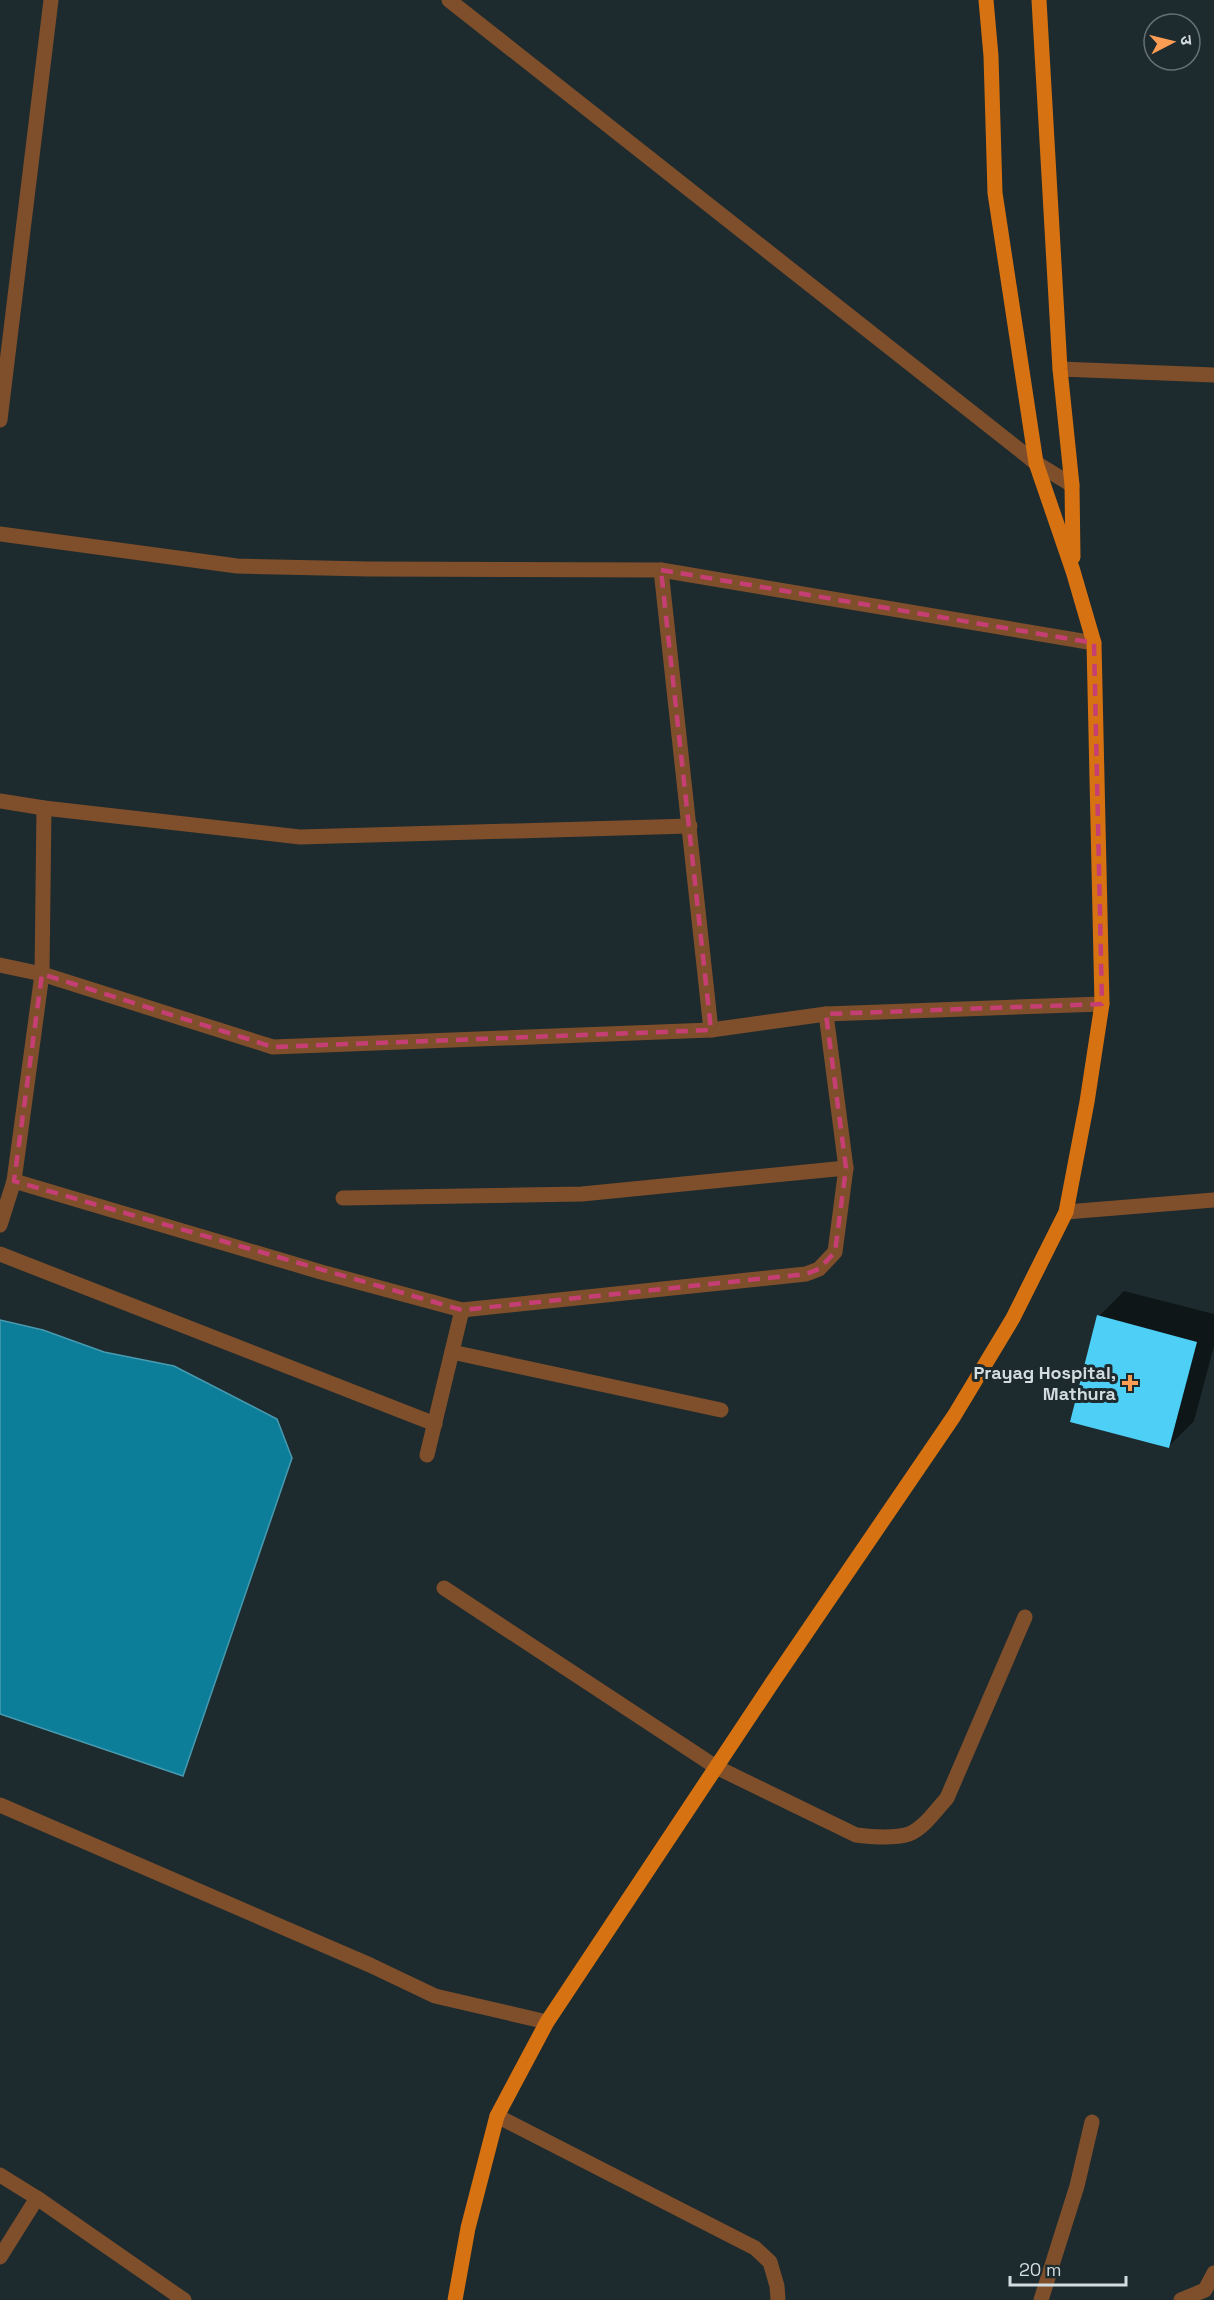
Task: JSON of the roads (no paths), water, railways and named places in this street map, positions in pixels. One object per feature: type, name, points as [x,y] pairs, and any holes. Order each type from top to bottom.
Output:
[{"type":"main road","points":[[456,2300],[468,2228],[497,2116],[547,2022],[716,1767],[954,1416],[1013,1318],[1066,1212],[1087,1102],[1102,1004],[1094,643],[1073,571],[1036,463],[995,193],[991,56],[986,0]]},
{"type":"main road","points":[[1039,0],[1060,369],[1072,485],[1073,571]]},
{"type":"street","points":[[0,420],[51,0]]},
{"type":"street","points":[[448,0],[1036,463],[1072,485]]},
{"type":"street","points":[[1060,369],[1214,375]]},
{"type":"street","points":[[0,534],[237,566],[662,570],[1094,643]]},
{"type":"street","points":[[662,570],[711,1030]]},
{"type":"street","points":[[0,801],[300,837],[690,826]]},
{"type":"street","points":[[0,1224],[14,1181],[42,974],[44,808]]},
{"type":"street","points":[[0,965],[42,974],[273,1047],[711,1030],[826,1014],[1102,1004]]},
{"type":"street","points":[[14,1181],[321,1272],[462,1310],[806,1274],[819,1269],[835,1251],[846,1168],[826,1014]]},
{"type":"street","points":[[343,1198],[582,1194],[846,1168]]},
{"type":"street","points":[[1066,1212],[1214,1200]]},
{"type":"street","points":[[0,1254],[435,1424]]},
{"type":"street","points":[[427,1455],[462,1310]]},
{"type":"street","points":[[452,1352],[721,1410]]},
{"type":"street","points":[[444,1588],[716,1767],[856,1835],[879,1837],[909,1833],[927,1820],[947,1798],[1025,1617]]},
{"type":"street","points":[[0,1804],[370,1965],[435,1996],[547,2022]]},
{"type":"street","points":[[497,2116],[755,2248],[770,2262],[777,2286],[778,2300]]},
{"type":"street","points":[[1041,2300],[1077,2186],[1092,2121]]},
{"type":"street","points":[[0,2175],[184,2300]]},
{"type":"street","points":[[0,2257],[37,2198]]},
{"type":"street","points":[[1181,2300],[1205,2290],[1214,2273]]},
{"type":"water","points":[[0,1320],[43,1330],[104,1352],[174,1366],[277,1419],[292,1458],[183,1776],[0,1714]]},
{"type":"place","name":"Prayag Hospital, Mathura","points":[[1130,1383]]}]
